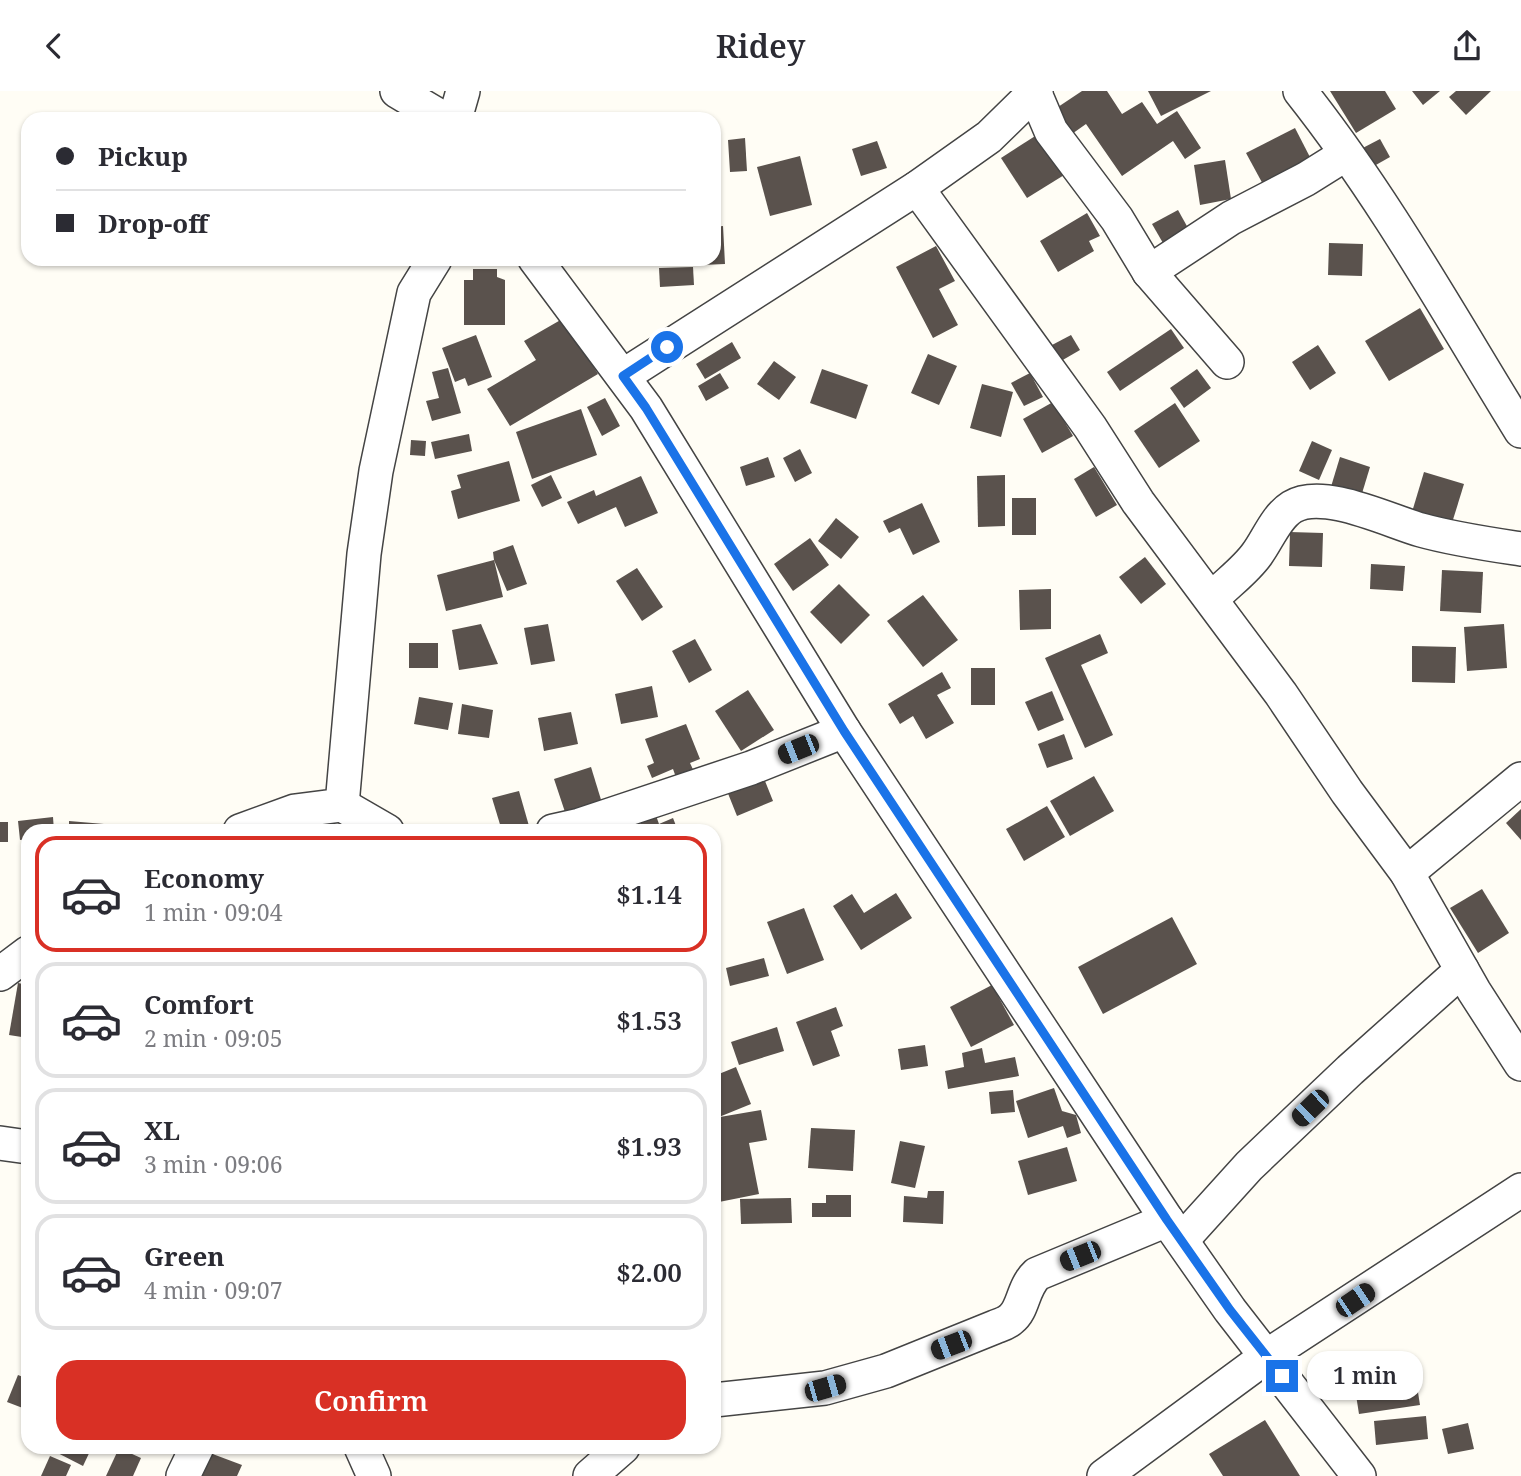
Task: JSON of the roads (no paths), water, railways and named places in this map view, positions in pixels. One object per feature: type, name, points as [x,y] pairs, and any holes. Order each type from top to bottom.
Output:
[{"type":"street","points":[[397,91],[432,112]]},
{"type":"street","points":[[457,112],[463,91]]},
{"type":"street","points":[[623,376],[917,188],[989,137],[1035,91],[1051,131],[1117,219],[1149,272],[1227,362]]},
{"type":"street","points":[[1300,91],[1346,154],[1426,274],[1521,431]]},
{"type":"street","points":[[1149,272],[1231,218],[1306,179],[1346,154]]},
{"type":"street","points":[[917,188],[1090,428],[1138,502],[1281,694],[1346,792],[1407,873],[1462,970],[1521,1064]]},
{"type":"street","points":[[342,805],[364,554],[376,471],[414,293],[431,266]]},
{"type":"street","points":[[540,266],[646,408],[844,731],[1174,1230],[1230,1310],[1359,1476]]},
{"type":"street","points":[[1212,599],[1256,555],[1284,513],[1307,502],[1352,507],[1423,531],[1521,549]]},
{"type":"street","points":[[583,824],[751,768],[844,731]]},
{"type":"street","points":[[1407,873],[1521,779]]},
{"type":"street","points":[[259,824],[295,811],[342,805],[375,824]]},
{"type":"street","points":[[0,974],[21,958]]},
{"type":"street","points":[[721,1399],[825,1388],[886,1371],[995,1328],[1011,1319],[1018,1310],[1028,1282],[1037,1274],[1174,1230],[1250,1166],[1350,1070],[1462,970]]},
{"type":"street","points":[[0,1143],[21,1146]]},
{"type":"street","points":[[1104,1476],[1267,1356],[1521,1190]]},
{"type":"street","points":[[183,1476],[194,1454]]},
{"type":"street","points":[[365,1454],[374,1476]]},
{"type":"street","points":[[590,1476],[615,1454]]}]
